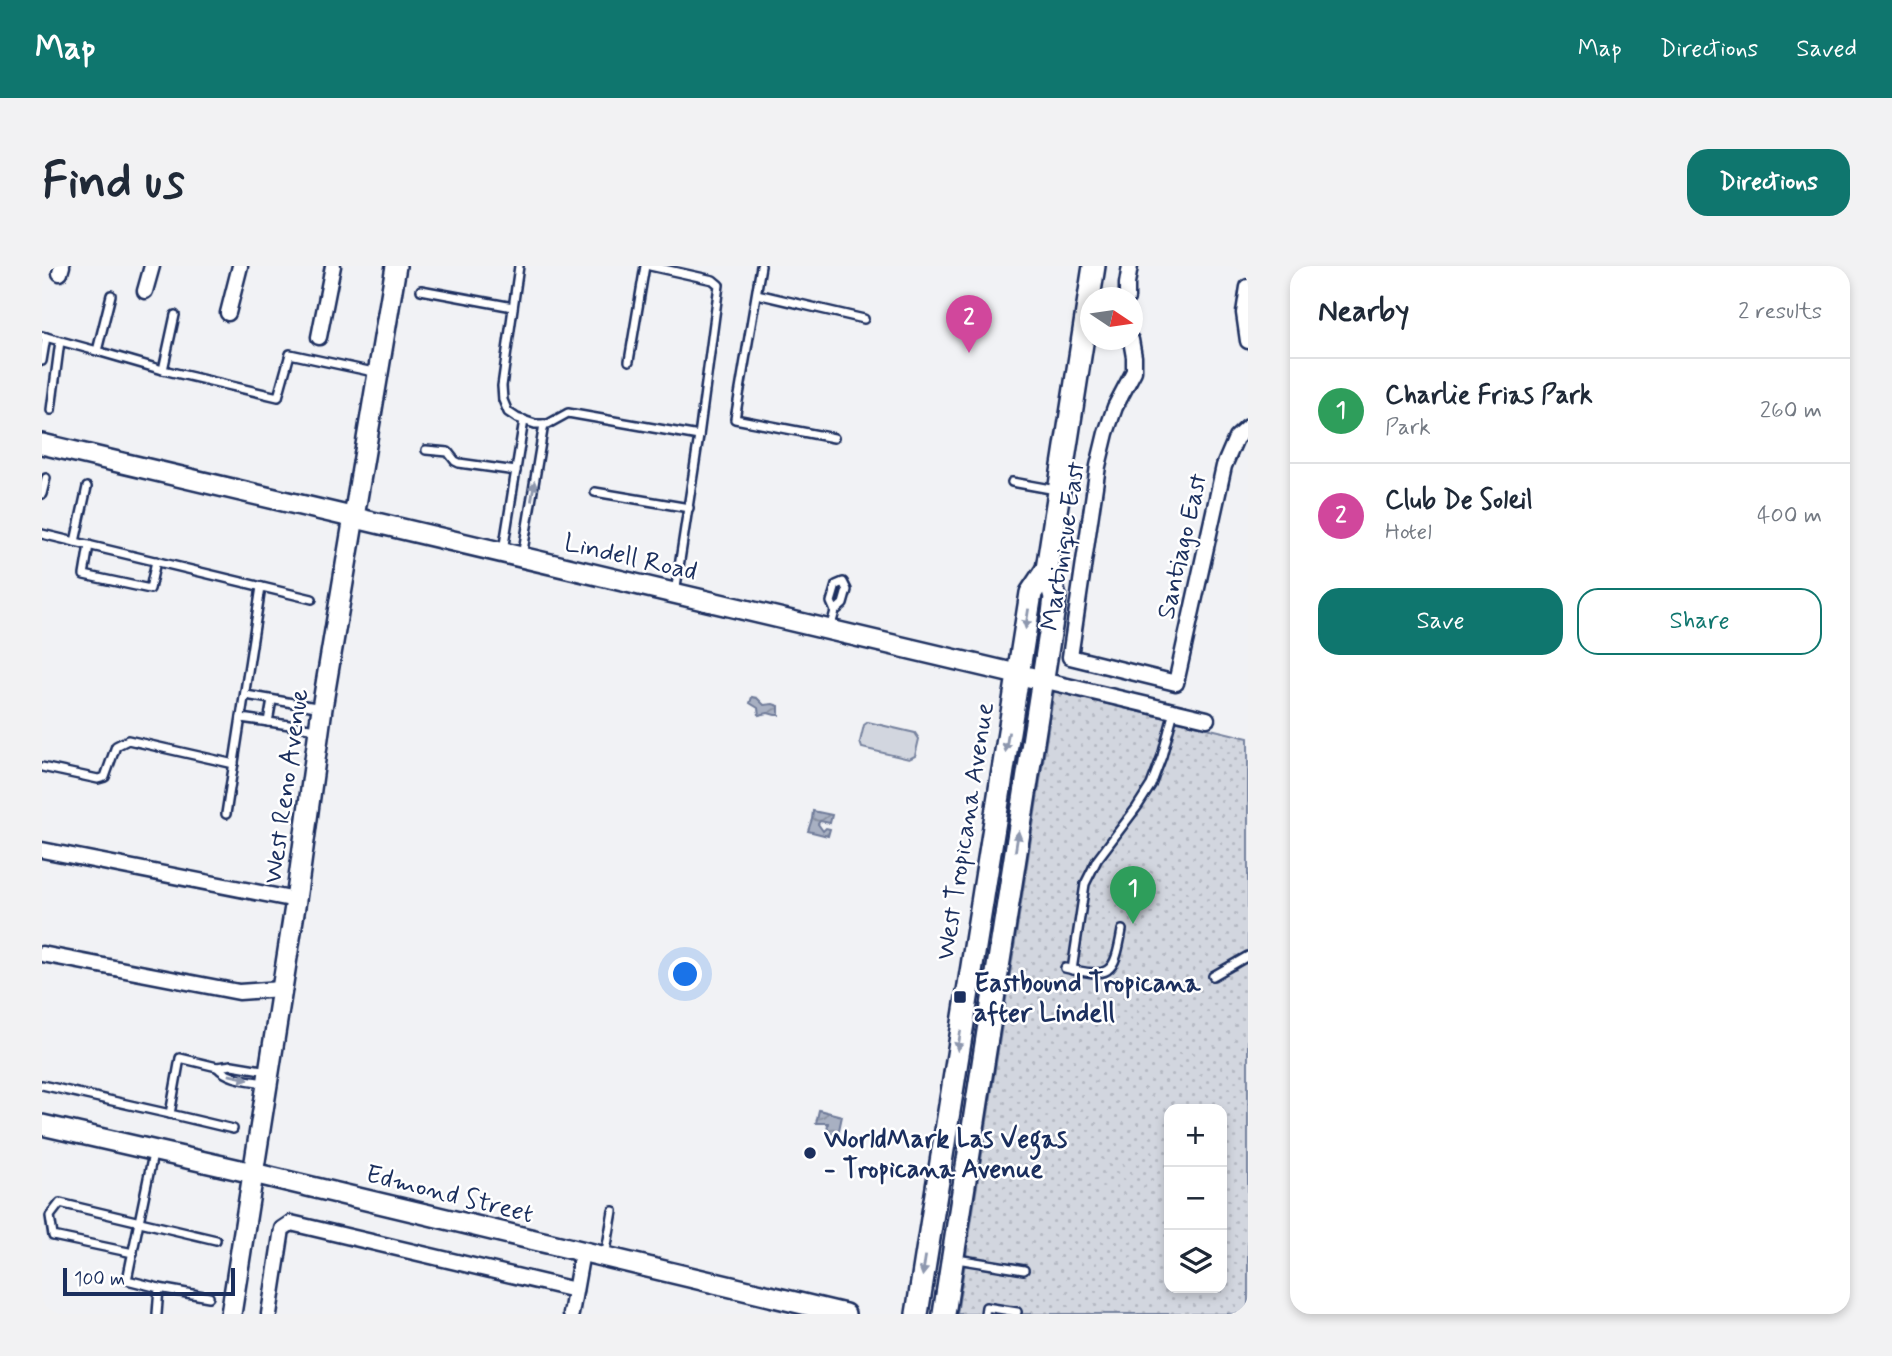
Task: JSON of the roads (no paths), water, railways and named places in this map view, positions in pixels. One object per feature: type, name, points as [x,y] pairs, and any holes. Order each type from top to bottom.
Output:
[{"type":"main road","name":"West Tropicana Avenue","points":[[944,1314],[1055,597],[1047,569],[1094,266]]},
{"type":"main road","name":"West Tropicana Avenue","points":[[916,1314],[1031,593],[1047,569]]},
{"type":"main road","points":[[979,915],[1005,919]]},
{"type":"main road","points":[[943,1147],[970,1151]]},
{"type":"street","points":[[145,291],[152,266]]},
{"type":"street","points":[[229,313],[240,266]]},
{"type":"street","points":[[319,337],[333,266]]},
{"type":"street","name":"West Reno Avenue","points":[[231,1314],[296,900],[322,708],[396,266]]},
{"type":"street","points":[[1127,287],[1130,266]]},
{"type":"street","points":[[1248,288],[1244,313],[1248,341]]},
{"type":"street","name":"Martinique East","points":[[1133,350],[1134,372],[1115,407],[1098,466],[1069,657],[1176,683]]},
{"type":"street","name":"Santiago East","points":[[1176,683],[1224,467],[1236,438],[1248,427]]},
{"type":"street","name":"Lindell Road","points":[[42,444],[1207,719]]},
{"type":"street","points":[[42,850],[296,900]]},
{"type":"street","points":[[42,954],[239,992],[281,989]]},
{"type":"street","name":"Edmond Street","points":[[42,1125],[845,1314]]},
{"type":"street","points":[[269,1314],[282,1229],[291,1223],[575,1290]]},
{"type":"street","points":[[570,1314],[582,1252]]},
{"type":"lane","points":[[519,266],[502,386],[503,400],[508,412],[535,424],[555,421],[568,413],[699,436]]},
{"type":"lane","points":[[629,361],[647,266],[713,281],[719,285],[675,593]]},
{"type":"lane","points":[[761,266],[735,419],[834,438]]},
{"type":"lane","points":[[421,290],[513,307]]},
{"type":"lane","points":[[757,294],[864,319]]},
{"type":"lane","points":[[97,351],[111,295]]},
{"type":"lane","points":[[163,370],[175,315]]},
{"type":"lane","points":[[42,360],[44,337],[163,370],[278,397],[290,354],[379,373]]},
{"type":"lane","points":[[51,410],[60,341]]},
{"type":"lane","points":[[512,555],[516,471],[524,420]]},
{"type":"lane","points":[[512,555],[544,424]]},
{"type":"lane","points":[[426,450],[449,452],[459,463],[516,471]]},
{"type":"lane","points":[[42,494],[46,478]]},
{"type":"lane","points":[[1012,482],[1059,491]]},
{"type":"lane","points":[[75,542],[87,487]]},
{"type":"lane","points":[[595,492],[689,508]]},
{"type":"lane","points":[[42,534],[312,599]]},
{"type":"lane","points":[[89,545],[84,575],[150,589],[156,561]]},
{"type":"lane","points":[[226,814],[261,587]]},
{"type":"lane","points":[[830,630],[835,611]]},
{"type":"lane","points":[[246,695],[322,708]]},
{"type":"lane","points":[[268,722],[272,700]]},
{"type":"lane","points":[[1122,930],[1118,954],[1107,971],[1097,974],[1069,969],[1085,884],[1097,860],[1151,785],[1174,711]]},
{"type":"lane","points":[[242,718],[320,730]]},
{"type":"lane","points":[[42,767],[99,779],[105,776],[116,746],[128,740],[234,764]]},
{"type":"lane","points":[[1213,976],[1248,956]]},
{"type":"lane","points":[[170,1114],[180,1058],[217,1067],[232,1065],[268,1077]]},
{"type":"lane","points":[[217,1067],[230,1076],[268,1077]]},
{"type":"lane","points":[[42,1085],[233,1129]]},
{"type":"lane","points":[[154,1150],[127,1280],[209,1297]]},
{"type":"lane","points":[[133,1253],[53,1236],[46,1215],[60,1203],[216,1240]]},
{"type":"lane","points":[[605,1258],[612,1211]]},
{"type":"lane","points":[[952,1259],[1024,1270]]},
{"type":"lane","points":[[157,1314],[159,1288]]},
{"type":"lane","points":[[985,1314],[986,1307],[1017,1312]]},
{"type":"water","points":[[752,697],[764,705],[779,706],[779,715],[759,715],[758,708],[750,703]]},
{"type":"water","points":[[813,811],[832,815],[830,823],[820,821],[818,824],[823,831],[830,829],[828,836],[808,831]]},
{"type":"water","points":[[819,1110],[842,1116],[838,1135],[827,1133],[828,1123],[816,1123]]},
{"type":"place","name":"Club De Soleil","points":[[969,353]]},
{"type":"place","name":"Charlie Frias Park","points":[[1133,924]]},
{"type":"place","name":"Eastbound Tropicana after Lindell","points":[[960,997]]},
{"type":"place","name":"WorldMark Las Vegas - Tropicana Avenue","points":[[810,1153]]}]
